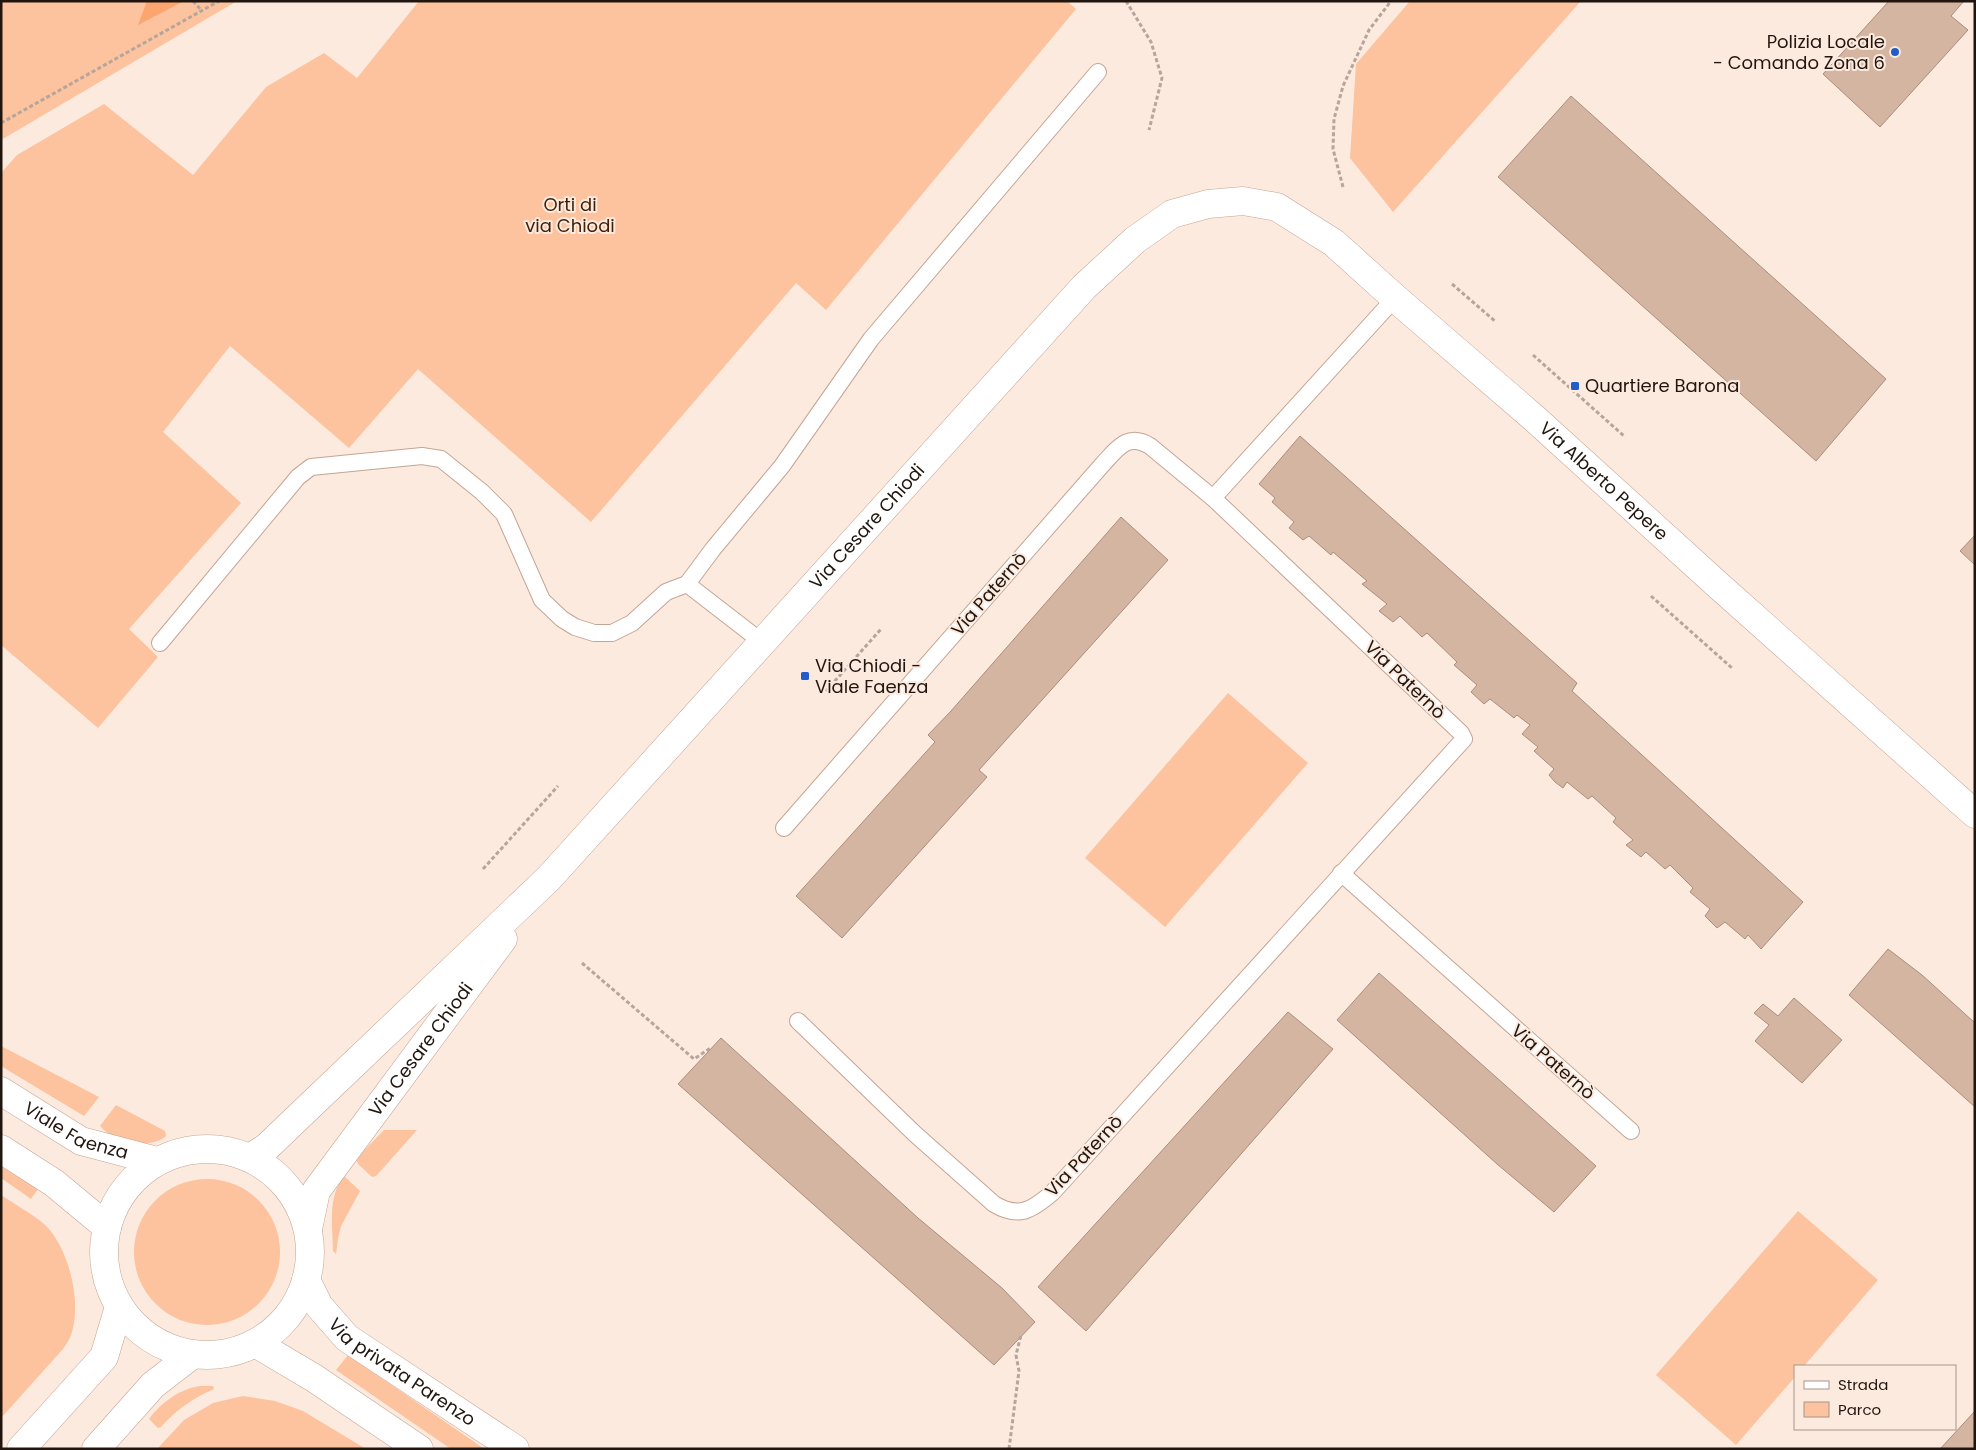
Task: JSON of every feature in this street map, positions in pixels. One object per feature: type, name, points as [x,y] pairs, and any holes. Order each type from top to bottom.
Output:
[{"type":"street","name":"Via Alberto Pepere","points":[[1208,204],[1242,201],[1277,208],[1326,236],[1534,418],[1712,580],[1975,814]]},
{"type":"street","name":"Via Cesare Chiodi","points":[[250,1158],[267,1147],[549,878],[1084,287],[1135,240],[1172,214],[1208,204]]},
{"type":"street","name":"Via Cesare Chiodi","points":[[308,1229],[316,1191],[549,878]]},
{"type":"street","name":"Viale Faenza","points":[[1,1091],[81,1141],[157,1161]]},
{"type":"street","points":[[1,1149],[54,1183],[107,1226]]},
{"type":"street","points":[[203,1149],[235,1152],[250,1158],[270,1170],[287,1187],[301,1207],[308,1229],[310,1255],[303,1291],[291,1312],[274,1330],[243,1349],[218,1355],[192,1354],[168,1348],[150,1339],[135,1327],[119,1307],[109,1286],[104,1262],[104,1238],[115,1204],[129,1184],[147,1168],[172,1154],[203,1149]]},
{"type":"street","name":"Via privata Parenzo","points":[[306,1280],[319,1306],[347,1338],[515,1449]]},
{"type":"street","points":[[21,1449],[104,1357],[119,1307]]},
{"type":"street","points":[[255,1343],[314,1378],[419,1449]]},
{"type":"street","points":[[96,1449],[153,1385],[192,1354]]},
{"type":"lane","points":[[160,642],[298,477],[311,467],[422,456],[441,460],[482,492],[504,514],[542,600],[562,619],[575,627],[594,633],[612,633],[632,623],[666,592],[688,584],[712,549],[782,466],[871,339],[1098,72]]},
{"type":"lane","points":[[1213,498],[1395,298]]},
{"type":"lane","name":"Via Paternò","points":[[784,828],[1102,464],[1124,442],[1131,441],[1143,442],[1150,446],[1213,498],[1461,733],[1464,739],[1052,1193],[1039,1204],[1025,1211],[1004,1210],[994,1204],[915,1134],[798,1021]]},
{"type":"lane","points":[[688,584],[762,642]]},
{"type":"lane","name":"Via Paternò","points":[[1342,874],[1631,1131]]},
{"type":"path","points":[[193,1],[202,11]]},
{"type":"path","points":[[1,122],[219,1]]},
{"type":"path","points":[[1126,1],[1150,42],[1162,78],[1150,130]]},
{"type":"path","points":[[1343,187],[1333,149],[1334,119],[1344,86],[1369,30],[1391,1]]},
{"type":"path","points":[[1452,284],[1496,322]]},
{"type":"path","points":[[1533,355],[1624,436]]},
{"type":"path","points":[[1651,596],[1732,668]]},
{"type":"path","points":[[826,691],[881,629]]},
{"type":"path","points":[[483,869],[558,786]]},
{"type":"path","points":[[582,963],[694,1060],[712,1047]]},
{"type":"path","points":[[1008,1449],[1019,1371],[1016,1355],[1021,1335]]},
{"type":"green space","points":[[1,1],[237,1],[1,140]]},
{"type":"green space","name":"Orti di via Chiodi","points":[[419,1],[1067,1],[1076,9],[826,310],[796,283],[591,522],[418,369],[349,448],[230,346],[163,432],[241,503],[129,629],[158,657],[98,728],[1,645],[1,173],[17,155],[104,104],[193,175],[266,87],[324,53],[357,78]]},
{"type":"green space","points":[[1410,1],[1581,1],[1393,212],[1350,158],[1356,64]]},
{"type":"green space","points":[[1228,693],[1308,763],[1165,927],[1085,858]]},
{"type":"green space","points":[[1,1046],[99,1097],[84,1116],[1,1066]]},
{"type":"green space","points":[[116,1105],[165,1131],[166,1136],[155,1142],[142,1144],[114,1138],[100,1126]]},
{"type":"green space","points":[[384,1130],[417,1130],[376,1176],[372,1177],[358,1164],[356,1159]]},
{"type":"green space","points":[[1,1165],[38,1189],[31,1199],[1,1178]]},
{"type":"green space","points":[[344,1176],[360,1191],[341,1226],[336,1254],[333,1251],[332,1212],[335,1193]]},
{"type":"green space","points":[[207,1179],[235,1184],[259,1200],[275,1224],[280,1252],[275,1280],[259,1304],[235,1320],[207,1325],[179,1320],[155,1304],[139,1280],[134,1252],[139,1224],[155,1200],[179,1184]]},
{"type":"green space","points":[[1,1195],[40,1221],[56,1239],[68,1265],[72,1280],[75,1309],[71,1335],[63,1349],[1,1418]]},
{"type":"green space","points":[[1798,1211],[1878,1280],[1805,1365],[1794,1365],[1794,1378],[1736,1445],[1656,1375]]},
{"type":"green space","points":[[348,1355],[484,1449],[451,1449],[336,1370]]},
{"type":"green space","points":[[200,1386],[213,1386],[214,1389],[186,1405],[161,1427],[158,1428],[149,1419],[171,1398],[185,1390]]},
{"type":"green space","points":[[243,1396],[275,1401],[303,1411],[366,1449],[157,1449],[184,1420],[213,1403]]},
{"type":"shaded area","points":[[147,1],[184,1],[138,25]]},
{"type":"building","name":"Polizia Locale - Comando Zona 6","points":[[1889,1],[1964,1],[1951,16],[1968,30],[1880,127],[1823,74]]},
{"type":"building","points":[[1571,96],[1886,379],[1816,461],[1498,177]]},
{"type":"building","points":[[1300,436],[1577,683],[1572,691],[1803,902],[1761,949],[1748,935],[1745,939],[1725,922],[1717,928],[1705,916],[1710,909],[1690,892],[1693,888],[1670,865],[1665,869],[1646,852],[1641,857],[1626,845],[1633,840],[1613,822],[1616,818],[1592,796],[1588,799],[1567,782],[1563,788],[1555,782],[1549,775],[1554,769],[1534,751],[1538,747],[1522,734],[1530,725],[1517,715],[1514,718],[1490,699],[1484,704],[1471,692],[1477,685],[1454,665],[1457,662],[1427,633],[1422,637],[1400,616],[1393,622],[1379,611],[1387,604],[1362,584],[1367,581],[1333,552],[1331,555],[1309,536],[1303,540],[1289,528],[1294,522],[1272,502],[1275,498],[1259,484]]},
{"type":"building","points":[[1121,517],[1168,560],[979,770],[987,777],[842,938],[796,896],[935,742],[928,735]]},
{"type":"building","points":[[1975,535],[1975,565],[1960,551]]},
{"type":"building","points":[[1888,949],[1922,975],[1975,1023],[1975,1107],[1849,995]]},
{"type":"building","points":[[1379,973],[1596,1166],[1554,1212],[1497,1164],[1337,1020]]},
{"type":"building","points":[[1794,998],[1842,1040],[1802,1083],[1755,1041],[1769,1025],[1754,1013],[1763,1004],[1778,1016]]},
{"type":"building","points":[[1288,1012],[1333,1049],[1086,1331],[1038,1287]]},
{"type":"building","points":[[721,1038],[918,1218],[1002,1288],[1035,1322],[994,1365],[678,1084]]},
{"type":"building","points":[[1975,1411],[1975,1449],[1940,1449]]},
{"type":"place","name":"Polizia Locale - Comando Zona 6","points":[[1895,52]]},
{"type":"place","name":"Quartiere Barona","points":[[1575,386]]},
{"type":"place","name":"Via Chiodi - Viale Faenza","points":[[805,676]]}]
